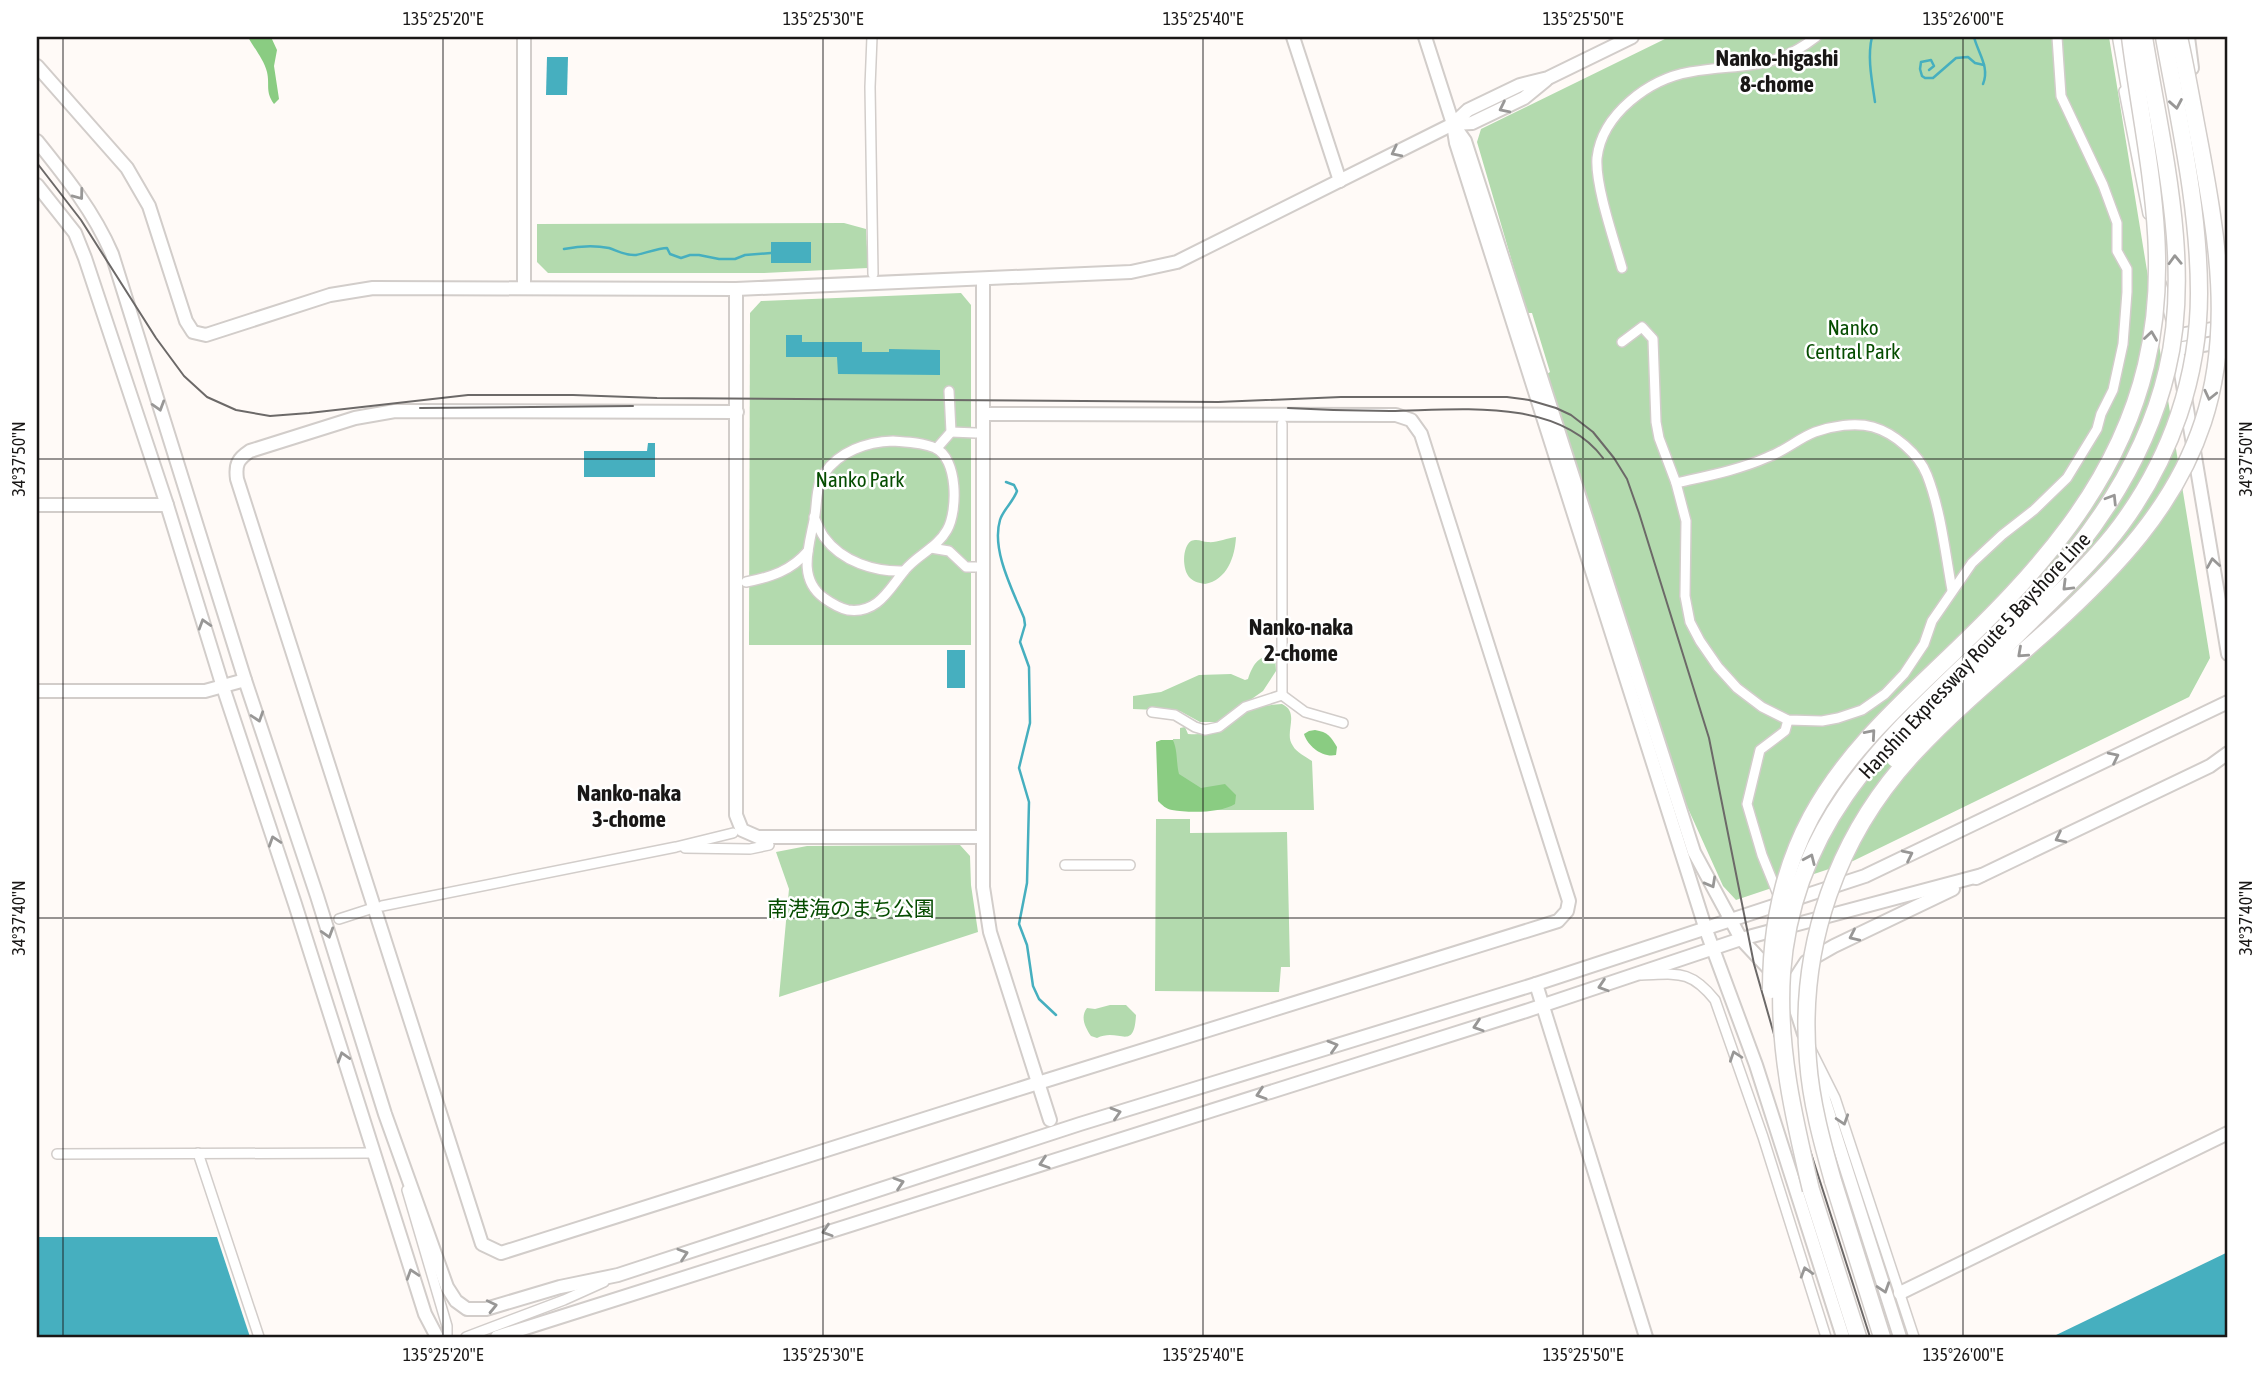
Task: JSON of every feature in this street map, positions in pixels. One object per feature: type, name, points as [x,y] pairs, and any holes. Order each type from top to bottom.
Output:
[{"type":"highway","points":[[2121,37],[2162,287]]},
{"type":"highway","points":[[1858,1337],[1781,1089],[1772,1032],[1772,953],[1781,892],[1810,819],[1842,770],[1879,725],[2007,600],[2058,543],[2090,496],[2129,420],[2151,338],[2157,243],[2152,178],[2130,37]]},
{"type":"highway","name":"Hanshin Expressway Route 5 Bayshore Line","points":[[1811,1190],[1789,1087],[1781,1018],[1782,974],[1787,934],[1805,868],[1837,808],[1874,756],[2038,592],[2095,524],[2137,453],[2160,393],[2172,344],[2175,244],[2144,37]]},
{"type":"highway","name":"Hanshin Expressway Route 5 Bayshore Line","points":[[1833,1181],[1815,1128],[1805,1084],[1800,1011],[1808,928],[1831,860],[1863,802],[1911,740],[2085,568],[2121,526],[2151,480],[2183,407],[2198,321],[2198,268],[2186,162],[2164,37]]},
{"type":"highway","points":[[1882,1337],[1817,1123],[1806,1035],[1807,990],[1812,951],[1821,914],[1851,841],[1878,797],[1915,752],[1959,708],[2084,597],[2130,549],[2149,526],[2180,476],[2203,424],[2220,339],[2219,274],[2207,187],[2179,37]]},
{"type":"highway","points":[[2186,37],[2193,75]]},
{"type":"street","points":[[524,37],[524,288]]},
{"type":"street","points":[[872,37],[870,87],[873,274]]},
{"type":"street","points":[[1293,37],[1340,181]]},
{"type":"street","points":[[1426,37],[1453,124],[1460,157],[1706,930],[1756,1065],[1843,1337]]},
{"type":"street","points":[[37,66],[127,168],[149,206],[186,321],[193,332],[205,335],[330,295],[373,288],[736,289],[1131,272],[1177,262],[1453,124],[1472,123],[1524,98],[1548,78],[1632,37]]},
{"type":"street","points":[[1622,268],[1599,182],[1597,157],[1615,118],[1637,94],[1664,78],[1688,72],[1774,61],[1802,48],[1816,37]]},
{"type":"street","points":[[1622,342],[1643,327],[1653,339],[1654,399],[1659,438],[1676,483],[1686,521],[1685,596],[1690,622],[1700,641],[1737,688],[1762,707],[1788,720],[1822,721],[1862,710],[1885,694],[1904,674],[1924,644],[1932,621],[1972,562],[2034,510],[2067,478],[2097,429],[2113,390],[2123,344],[2127,269],[2117,251],[2117,223],[2103,185],[2061,96],[2057,37]]},
{"type":"street","points":[[2115,37],[2162,287],[2175,336],[2228,654]]},
{"type":"street","points":[[2193,75],[2214,186],[2228,301]]},
{"type":"street","points":[[1453,124],[1465,141],[1694,852],[1741,939],[1786,987],[1793,1000],[1900,1337]]},
{"type":"street","points":[[38,146],[87,205],[112,254],[385,1114],[447,1326],[447,1337]]},
{"type":"street","points":[[37,185],[75,233],[85,258],[167,505],[425,1314],[437,1337]]},
{"type":"street","points":[[983,279],[983,887],[990,932],[1050,1120]]},
{"type":"street","points":[[736,289],[736,815],[742,830],[758,837],[982,837]]},
{"type":"street","points":[[2175,336],[2228,326]]},
{"type":"street","points":[[2177,349],[2228,341]]},
{"type":"street","points":[[937,448],[951,432],[949,391]]},
{"type":"street","points":[[737,412],[395,411],[355,418],[250,450],[239,457],[235,467],[482,1244],[501,1253],[1558,921],[1567,911],[1569,901],[1421,434],[1411,419],[1396,415],[983,414]]},
{"type":"street","points":[[1282,424],[1282,695]]},
{"type":"street","points":[[1676,483],[1770,457],[1814,432],[1837,426],[1872,427],[1892,436],[1908,449],[1926,473],[1941,528],[1952,590]]},
{"type":"street","points":[[951,432],[976,433]]},
{"type":"street","points":[[874,442],[914,443],[937,448],[947,460],[955,500],[952,519],[946,532],[904,571],[881,601],[864,608],[848,610],[832,604],[817,593],[808,581],[808,551],[814,517],[818,489],[824,474],[852,449],[874,442]]},
{"type":"street","points":[[37,505],[167,505]]},
{"type":"street","points":[[814,517],[833,548],[870,568],[884,572],[904,571]]},
{"type":"street","points":[[946,532],[949,551]]},
{"type":"street","points":[[931,548],[949,551],[966,567],[976,567]]},
{"type":"street","points":[[746,582],[783,572],[798,563],[808,551]]},
{"type":"street","points":[[37,691],[205,691],[246,680]]},
{"type":"street","points":[[1152,712],[1175,715],[1206,730],[1219,727],[1245,707],[1282,695]]},
{"type":"street","points":[[1282,695],[1304,712],[1343,723]]},
{"type":"street","points":[[385,1114],[447,1287],[456,1301],[467,1309],[486,1309],[560,1287],[618,1275],[1080,1124],[1536,984],[1865,876],[2228,702]]},
{"type":"street","points":[[1777,892],[1762,855],[1747,804],[1760,750],[1785,731],[1788,720]]},
{"type":"street","points":[[1793,1000],[1798,971],[1817,954],[2210,766],[2228,753]]},
{"type":"street","points":[[382,906],[676,847],[733,833]]},
{"type":"street","points":[[676,847],[750,849],[769,845]]},
{"type":"street","points":[[1065,865],[1130,865]]},
{"type":"street","points":[[497,1337],[1543,1005],[1741,939],[1982,875]]},
{"type":"street","points":[[339,919],[370,909]]},
{"type":"street","points":[[1633,976],[1678,974],[1693,978],[1703,985],[1715,1000],[1763,1137],[1826,1337]]},
{"type":"street","points":[[1536,984],[1646,1337]]},
{"type":"street","points":[[1804,1036],[1835,1098],[1914,1337]]},
{"type":"street","points":[[1900,1293],[2228,1133]]},
{"type":"street","points":[[198,1153],[259,1337]]},
{"type":"street","points":[[57,1154],[373,1153]]},
{"type":"street","points":[[466,1337],[564,1300],[618,1275]]},
{"type":"green space","points":[[248,37],[271,37],[277,50],[274,66],[279,99],[274,104],[269,92],[266,68]]},
{"type":"green space","name":"Nanko Central Park","points":[[1669,37],[2109,37],[2210,658],[2189,697],[1853,861],[1736,900],[1723,886],[1686,804],[1547,374],[1550,372],[1532,313],[1527,313],[1477,142],[1481,129]]},
{"type":"green space","points":[[844,223],[866,229],[868,268],[764,273],[548,273],[537,262],[537,224]]},
{"type":"green space","name":"Nanko Park","points":[[961,293],[971,305],[971,645],[749,645],[750,313],[761,301]]},
{"type":"green space","points":[[1236,537],[1232,560],[1219,578],[1205,584],[1190,578],[1184,559],[1186,548],[1191,541],[1211,542]]},
{"type":"green space","points":[[1275,654],[1276,671],[1263,691],[1219,722],[1200,722],[1180,711],[1133,709],[1133,696],[1161,692],[1199,675],[1231,674],[1248,679],[1257,662]]},
{"type":"green space","points":[[1282,704],[1290,713],[1290,741],[1312,761],[1314,810],[1175,810],[1173,739],[1180,739],[1180,728],[1185,727],[1188,734],[1210,733],[1254,709]]},
{"type":"green space","points":[[1315,730],[1331,738],[1337,747],[1336,755],[1321,753],[1309,743],[1304,734]]},
{"type":"green space","points":[[1173,740],[1179,774],[1201,788],[1225,784],[1236,795],[1235,804],[1213,811],[1196,812],[1168,809],[1158,801],[1156,742]]},
{"type":"green space","points":[[1156,819],[1190,819],[1190,833],[1287,832],[1290,967],[1281,967],[1279,992],[1155,991]]},
{"type":"green space","name":"南港海のまち公園","points":[[960,845],[970,856],[978,932],[779,997],[789,889],[776,852],[807,846]]},
{"type":"green space","points":[[1126,1005],[1136,1015],[1132,1033],[1124,1037],[1091,1036],[1085,1026],[1085,1011],[1087,1008]]},
{"type":"water","points":[[547,57],[568,57],[567,95],[546,95]]},
{"type":"water","points":[[771,242],[811,242],[811,263],[771,263]]},
{"type":"water","points":[[786,335],[802,335],[802,342],[862,342],[862,352],[889,352],[889,349],[940,350],[940,375],[838,374],[837,357],[786,357]]},
{"type":"water","points":[[648,443],[655,443],[655,477],[584,477],[584,451],[647,451]]},
{"type":"water","points":[[947,650],[965,650],[965,688],[947,688]]},
{"type":"water","points":[[37,1237],[217,1237],[250,1337],[37,1337]]},
{"type":"water","points":[[2228,1252],[2228,1337],[2052,1337]]},
{"type":"waterway","points":[[1872,37],[1870,61],[1875,102]]},
{"type":"waterway","points":[[1974,37],[1984,66],[1983,84]]},
{"type":"waterway","points":[[1929,70],[1934,66],[1931,60],[1921,62],[1920,69],[1925,78],[1933,78],[1956,58],[1968,57],[1975,63],[1984,65]]},
{"type":"waterway","points":[[564,249],[598,246],[636,255],[667,248],[670,254],[681,258],[699,255],[719,259],[771,253]]},
{"type":"waterway","points":[[1006,482],[1014,485],[1017,491],[1000,520],[998,544],[1004,570],[1024,618],[1025,625],[1020,642],[1029,667],[1030,723],[1019,768],[1029,802],[1027,883],[1019,924],[1027,945],[1033,986],[1039,999],[1056,1015]]},
{"type":"tram line","points":[[37,163],[81,220],[156,338],[184,376],[207,397],[236,410],[270,416],[468,395],[1218,402],[1341,397],[1507,397],[1529,400],[1571,415],[1593,432],[1614,458],[1627,479],[1639,513],[1709,738],[1754,964],[1783,1066],[1870,1337]]},
{"type":"tram line","points":[[420,408],[633,406]]},
{"type":"tram line","points":[[1288,408],[1505,411],[1560,425],[1583,438],[1603,458]]},
{"type":"district","name":"Nanko-higashi 8-chome","points":[[1777,71]]},
{"type":"district","name":"Nanko-naka 2-chome","points":[[1301,640]]},
{"type":"district","name":"Nanko-naka 3-chome","points":[[629,806]]}]
